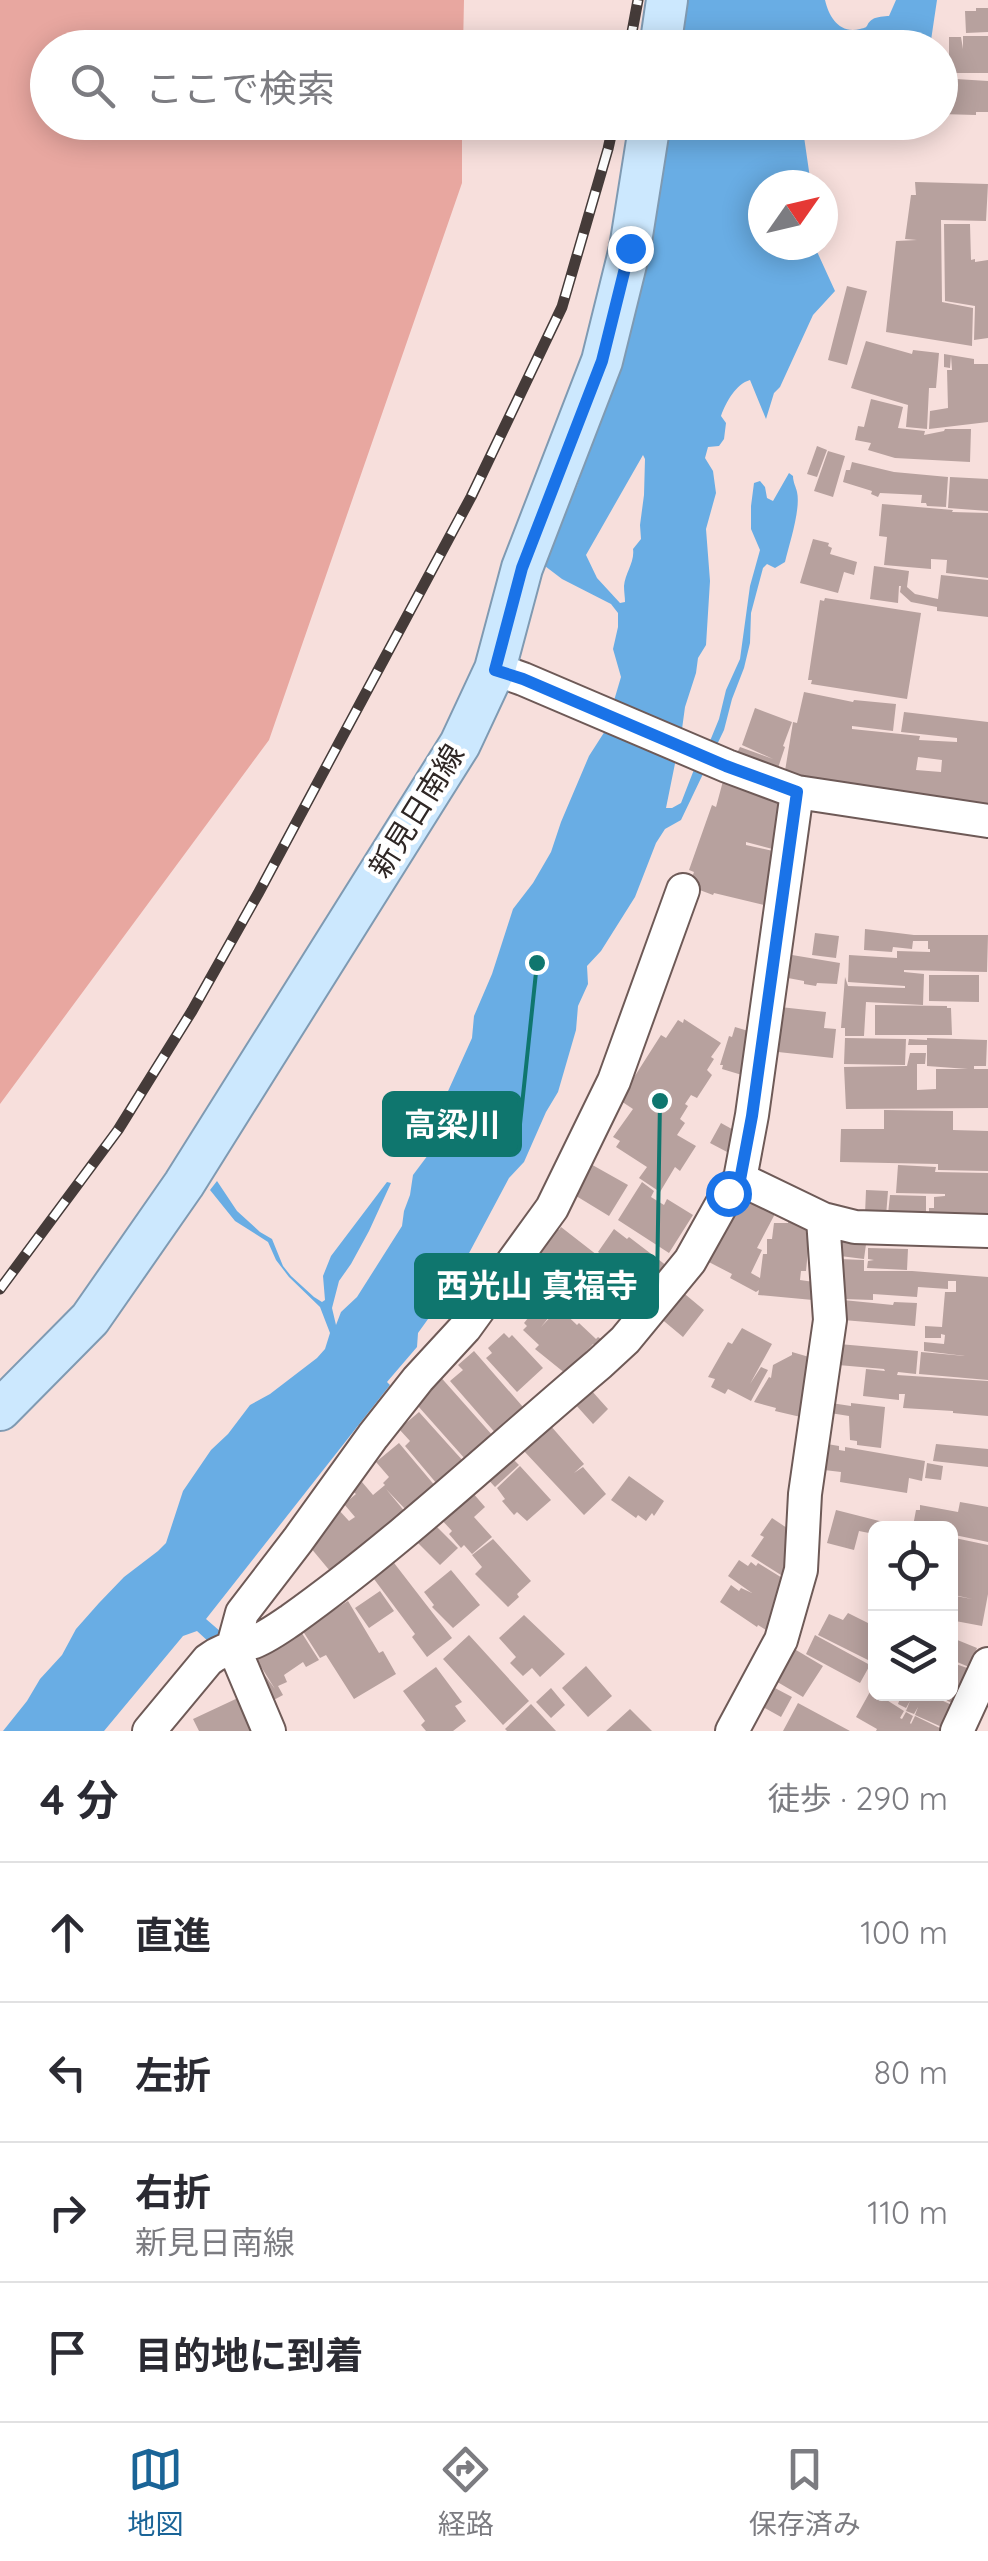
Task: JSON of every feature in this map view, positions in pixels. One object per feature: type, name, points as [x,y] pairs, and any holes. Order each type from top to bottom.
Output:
[{"type":"main road","points":[[662,30],[666,0]]},
{"type":"main road","name":"新見日南線","points":[[0,1410],[90,1319],[184,1184],[460,744],[509,674],[522,568],[602,361],[630,248],[647,140]]},
{"type":"street","points":[[509,674],[797,792],[988,821]]},
{"type":"street","points":[[149,1731],[218,1652],[253,1643],[287,1623],[376,1557],[625,1340],[690,1260],[728,1193],[740,1180],[797,792]]},
{"type":"street","points":[[269,1731],[233,1646],[242,1613],[373,1436],[465,1328],[552,1208],[614,1081],[683,890]]},
{"type":"street","points":[[740,1180],[824,1219],[854,1227],[988,1231]]},
{"type":"street","points":[[732,1731],[780,1640],[801,1570],[805,1494],[830,1320],[824,1219]]},
{"type":"street","points":[[958,1731],[988,1664]]},
{"type":"shaded area","points":[[0,0],[464,0],[463,30],[30,30],[30,140],[462,140],[462,183],[269,740],[0,1104]]},
{"type":"water","points":[[678,0],[825,0],[836,23],[853,30],[675,30]]},
{"type":"water","points":[[896,0],[937,0],[933,30],[853,30],[865,27],[874,18],[889,16]]},
{"type":"water","points":[[662,140],[804,140],[809,170],[748,170],[748,260],[821,260],[835,291],[813,315],[774,393],[766,419],[750,380],[745,382],[732,394],[721,416],[726,423],[724,439],[719,446],[708,447],[705,458],[713,471],[716,493],[706,529],[710,581],[706,645],[698,658],[685,707],[666,808],[681,803],[710,741],[740,659],[750,586],[760,550],[751,529],[754,483],[760,481],[767,498],[773,501],[789,473],[798,499],[785,562],[775,568],[767,564],[763,568],[751,613],[744,668],[724,730],[681,820],[665,829],[635,897],[587,966],[588,984],[578,1006],[576,1030],[558,1092],[524,1162],[509,1178],[451,1287],[418,1333],[417,1347],[206,1619],[221,1632],[210,1643],[197,1631],[183,1636],[104,1731],[3,1731],[62,1655],[76,1629],[124,1577],[166,1543],[183,1491],[211,1450],[250,1405],[270,1394],[325,1349],[330,1333],[320,1307],[289,1277],[268,1242],[235,1221],[210,1190],[217,1181],[237,1211],[272,1239],[291,1276],[322,1302],[323,1276],[331,1256],[387,1182],[391,1183],[369,1231],[339,1281],[332,1308],[336,1325],[341,1312],[357,1297],[402,1226],[413,1175],[428,1155],[435,1120],[472,1038],[474,1016],[513,909],[551,852],[589,756],[605,731],[621,677],[613,649],[618,613],[611,604],[562,579],[541,563],[577,486],[608,399]],"holes":[[[643,455],[641,539],[633,549],[624,586],[625,602],[620,603],[597,578],[586,555]]]},
{"type":"building","points":[[988,8],[988,32],[966,33],[965,11]]},
{"type":"building","points":[[963,36],[988,36],[988,73],[958,73],[958,37],[963,49]]},
{"type":"building","points":[[958,79],[988,81],[988,112],[958,114]]},
{"type":"building","points":[[915,182],[988,184],[986,221],[941,220],[942,302],[973,308],[972,346],[886,332],[896,241],[917,240],[905,239],[911,195],[916,195]]},
{"type":"building","points":[[944,224],[970,224],[971,260],[988,260],[988,338],[974,340],[975,306],[945,301]]},
{"type":"building","points":[[847,286],[867,291],[847,365],[828,360]]},
{"type":"building","points":[[866,341],[912,354],[913,350],[939,353],[936,388],[929,388],[927,429],[906,427],[908,405],[851,388]]},
{"type":"building","points":[[944,354],[974,359],[974,364],[988,364],[988,422],[929,429],[930,411],[948,408],[947,370],[952,370],[951,356],[950,368],[944,367]]},
{"type":"building","points":[[871,399],[903,407],[898,428],[925,431],[924,435],[945,429],[971,429],[970,462],[895,458],[868,450],[871,443],[855,440],[858,426],[864,427]]},
{"type":"building","points":[[817,446],[827,450],[817,477],[807,474]]},
{"type":"building","points":[[828,451],[845,456],[833,497],[814,491]]},
{"type":"building","points":[[852,462],[894,472],[948,477],[946,507],[921,503],[922,495],[880,493],[878,497],[872,491],[843,482]]},
{"type":"building","points":[[950,477],[988,479],[988,511],[948,508]]},
{"type":"building","points":[[882,504],[988,513],[988,578],[946,573],[947,560],[931,559],[931,569],[884,565],[887,537],[879,536]]},
{"type":"building","points":[[813,539],[829,543],[830,554],[857,562],[854,575],[844,572],[838,593],[800,583]]},
{"type":"building","points":[[874,566],[909,571],[907,587],[915,594],[938,599],[941,575],[988,580],[988,617],[937,611],[937,607],[911,602],[900,592],[901,586],[898,603],[870,599]]},
{"type":"building","points":[[820,600],[921,613],[907,699],[811,684],[812,680],[808,680]]},
{"type":"building","points":[[804,692],[853,702],[896,704],[893,731],[852,729],[920,736],[919,740],[957,742],[957,738],[901,732],[904,712],[988,722],[988,807],[784,777],[793,722],[797,723]],"holes":[[[918,757],[942,760],[941,772],[916,770]]]},
{"type":"building","points":[[755,708],[792,722],[778,768],[737,753],[740,747],[773,759],[742,745]]},
{"type":"building","points":[[723,781],[780,803],[780,851],[746,842],[773,851],[764,905],[689,886],[694,872],[689,870]]},
{"type":"building","points":[[865,929],[914,935],[988,935],[987,972],[904,970],[924,974],[923,1005],[866,1002],[864,1036],[845,1036],[845,1028],[841,1028],[845,977],[848,986],[905,988],[848,982],[849,955],[897,958],[897,951],[930,952],[928,941],[913,941],[912,949],[893,947],[892,952],[864,950]]},
{"type":"building","points":[[815,933],[839,936],[836,958],[812,955]]},
{"type":"building","points":[[792,955],[840,963],[837,984],[816,986],[788,978]]},
{"type":"building","points":[[929,975],[979,975],[979,1002],[929,1001]]},
{"type":"building","points":[[875,1005],[947,1006],[951,1008],[952,1035],[875,1035]]},
{"type":"building","points":[[780,1007],[826,1012],[824,1028],[836,1029],[833,1058],[769,1051]]},
{"type":"building","points":[[684,1019],[721,1043],[707,1070],[712,1075],[697,1098],[691,1095],[680,1119],[685,1123],[677,1135],[696,1146],[680,1171],[675,1167],[660,1192],[639,1178],[647,1167],[616,1147],[620,1141],[613,1137],[633,1109],[615,1097],[627,1079],[631,1082],[661,1035],[666,1038],[678,1020],[683,1023]]},
{"type":"building","points":[[735,1027],[755,1033],[742,1075],[720,1065]]},
{"type":"building","points":[[845,1038],[906,1039],[905,1065],[844,1064]]},
{"type":"building","points":[[909,1039],[987,1040],[986,1066],[974,1069],[988,1069],[988,1108],[846,1109],[844,1067],[907,1066],[910,1053],[926,1053],[925,1064],[917,1064],[917,1090],[936,1089],[936,1069],[968,1069],[927,1066],[927,1045],[908,1045]]},
{"type":"building","points":[[884,1110],[953,1111],[953,1130],[988,1131],[988,1171],[938,1170],[938,1164],[840,1162],[841,1129],[884,1129]]},
{"type":"building","points":[[721,1123],[739,1133],[729,1153],[710,1143]]},
{"type":"building","points":[[580,1158],[628,1185],[609,1216],[568,1191]]},
{"type":"building","points":[[898,1165],[936,1167],[935,1172],[988,1173],[988,1220],[929,1216],[934,1197],[945,1194],[896,1193]]},
{"type":"building","points":[[642,1182],[654,1191],[651,1197],[664,1205],[667,1199],[693,1215],[669,1253],[618,1220]]},
{"type":"building","points":[[866,1190],[888,1191],[886,1216],[865,1214]]},
{"type":"building","points":[[740,1194],[776,1212],[757,1248],[762,1250],[751,1273],[760,1278],[763,1254],[767,1254],[767,1239],[772,1239],[774,1223],[788,1223],[789,1218],[811,1220],[806,1271],[801,1271],[800,1280],[814,1282],[813,1300],[758,1295],[759,1290],[730,1278],[732,1274],[705,1260]]},
{"type":"building","points":[[890,1195],[926,1196],[926,1216],[888,1214]]},
{"type":"building","points":[[555,1227],[561,1227],[597,1255],[575,1285],[539,1258],[542,1253],[538,1250]]},
{"type":"building","points":[[614,1229],[667,1266],[652,1293],[598,1252]]},
{"type":"building","points":[[841,1235],[867,1237],[864,1259],[840,1256]]},
{"type":"building","points":[[868,1248],[908,1249],[907,1270],[867,1268],[868,1261],[874,1260],[868,1259]]},
{"type":"building","points":[[839,1259],[864,1260],[864,1271],[988,1277],[988,1380],[919,1374],[921,1352],[965,1356],[924,1351],[924,1342],[944,1344],[945,1335],[925,1338],[925,1326],[942,1327],[945,1292],[956,1292],[956,1281],[948,1281],[948,1289],[918,1287],[917,1297],[873,1294],[873,1300],[843,1299]]},
{"type":"building","points":[[680,1290],[704,1310],[683,1337],[659,1317]]},
{"type":"building","points":[[554,1297],[573,1314],[558,1306],[541,1327],[559,1308],[596,1339],[604,1341],[598,1348],[593,1344],[566,1374],[535,1349],[539,1345],[523,1330],[533,1312],[535,1318]]},
{"type":"building","points":[[843,1300],[917,1303],[915,1326],[843,1320]]},
{"type":"building","points":[[742,1328],[772,1344],[750,1384],[761,1367],[768,1370],[751,1401],[728,1389],[725,1394],[711,1387],[715,1379],[708,1377],[728,1342],[732,1344]]},
{"type":"building","points":[[504,1333],[509,1338],[512,1335],[543,1368],[517,1392],[486,1358],[492,1353],[488,1348]]},
{"type":"building","points":[[839,1344],[918,1351],[916,1374],[897,1375],[988,1381],[988,1416],[903,1408],[905,1394],[899,1394],[899,1400],[863,1396],[866,1369],[885,1371],[838,1365]]},
{"type":"building","points":[[474,1351],[525,1413],[498,1436],[450,1381],[463,1370],[458,1365]]},
{"type":"building","points":[[792,1352],[816,1359],[805,1418],[754,1402],[771,1378],[773,1365]]},
{"type":"building","points":[[437,1373],[493,1436],[466,1460],[410,1397]]},
{"type":"building","points":[[591,1390],[608,1409],[593,1424],[575,1404]]},
{"type":"building","points":[[831,1403],[885,1407],[881,1448],[857,1445],[857,1441],[850,1440],[849,1416],[830,1413]]},
{"type":"building","points":[[419,1412],[464,1462],[437,1484],[405,1446],[410,1441],[399,1429]]},
{"type":"building","points":[[550,1425],[584,1464],[574,1473],[583,1467],[606,1494],[584,1515],[523,1450]]},
{"type":"building","points":[[399,1443],[436,1487],[407,1511],[386,1489],[406,1513],[335,1577],[310,1547],[337,1508],[349,1521],[355,1517],[344,1504],[356,1494],[351,1490],[362,1482],[373,1495],[385,1485],[389,1477],[376,1462]]},
{"type":"building","points":[[827,1444],[839,1446],[839,1450],[845,1451],[845,1447],[925,1461],[922,1481],[909,1478],[907,1493],[840,1482],[841,1472],[824,1470]]},
{"type":"building","points":[[936,1444],[988,1449],[988,1467],[933,1461]]},
{"type":"building","points":[[510,1456],[519,1465],[495,1487],[483,1474]]},
{"type":"building","points":[[927,1463],[943,1466],[941,1480],[925,1478]]},
{"type":"building","points":[[520,1466],[551,1500],[527,1521],[517,1512],[514,1515],[497,1488]]},
{"type":"building","points":[[629,1476],[664,1501],[646,1521],[611,1500]]},
{"type":"building","points":[[472,1492],[485,1507],[474,1517],[492,1537],[472,1554],[464,1545],[461,1548],[439,1517]]},
{"type":"building","points":[[960,1502],[988,1507],[988,1542],[958,1536],[958,1521],[914,1521],[920,1505],[958,1512]]},
{"type":"building","points":[[836,1510],[879,1521],[868,1521],[868,1533],[859,1531],[854,1550],[827,1543]]},
{"type":"building","points":[[772,1518],[799,1536],[797,1549],[781,1575],[751,1556]]},
{"type":"building","points":[[434,1524],[458,1548],[440,1565],[417,1542]]},
{"type":"building","points":[[493,1539],[531,1581],[508,1607],[475,1574],[482,1567],[472,1555]]},
{"type":"building","points":[[958,1539],[988,1545],[988,1594],[982,1626],[958,1622],[958,1596],[972,1599],[958,1596]]},
{"type":"building","points":[[391,1559],[452,1638],[427,1657],[412,1637],[415,1634],[371,1575]]},
{"type":"building","points":[[739,1560],[748,1566],[758,1563],[792,1584],[766,1630],[720,1602],[731,1585],[752,1593],[728,1576]]},
{"type":"building","points":[[451,1570],[480,1605],[453,1628],[432,1607],[424,1592]]},
{"type":"building","points":[[380,1591],[394,1611],[369,1628],[355,1608]]},
{"type":"building","points":[[348,1601],[396,1674],[354,1699],[326,1655],[320,1658],[299,1625],[315,1622]]},
{"type":"building","points":[[848,1613],[868,1623],[868,1660],[818,1635],[829,1614],[843,1620]]},
{"type":"building","points":[[524,1615],[565,1654],[540,1677],[532,1668],[523,1676],[510,1663],[516,1657],[499,1638]]},
{"type":"building","points":[[298,1627],[319,1660],[306,1667],[303,1662],[284,1675],[287,1682],[278,1686],[283,1695],[270,1702],[256,1672],[261,1670],[275,1689],[253,1654]]},
{"type":"building","points":[[469,1635],[529,1701],[503,1725],[443,1659]]},
{"type":"building","points":[[815,1635],[868,1664],[868,1669],[860,1683],[806,1654]]},
{"type":"building","points":[[958,1640],[977,1648],[969,1667],[958,1662]]},
{"type":"building","points":[[791,1647],[823,1666],[803,1697],[774,1680]]},
{"type":"building","points":[[958,1665],[970,1669],[958,1695]]},
{"type":"building","points":[[586,1666],[612,1696],[588,1717],[562,1688]]},
{"type":"building","points":[[436,1667],[462,1702],[455,1706],[466,1721],[453,1731],[426,1731],[421,1725],[425,1721],[403,1691]]},
{"type":"building","points":[[773,1687],[792,1697],[781,1717],[763,1707]]},
{"type":"building","points":[[551,1688],[565,1705],[551,1718],[536,1702]]},
{"type":"building","points":[[868,1695],[868,1701],[888,1701],[904,1711],[902,1719],[906,1712],[913,1716],[911,1724],[915,1716],[946,1731],[876,1731],[856,1717]]},
{"type":"building","points":[[240,1697],[256,1731],[199,1731],[193,1719]]},
{"type":"building","points":[[910,1701],[943,1701],[954,1706],[944,1728],[915,1715],[918,1707],[914,1714],[906,1711]]},
{"type":"building","points":[[798,1703],[850,1731],[783,1731]]},
{"type":"building","points":[[531,1704],[556,1731],[505,1729]]},
{"type":"building","points":[[630,1709],[652,1731],[606,1731]]},
{"type":"railway","points":[[632,30],[638,0]]},
{"type":"railway","points":[[0,1289],[118,1130],[192,1011],[471,497],[562,307],[610,140]]},
{"type":"place","name":"高梁川","points":[[537,963]]},
{"type":"place","name":"西光山 真福寺","points":[[660,1101]]},
{"type":"route","points":[[630,248],[602,361],[522,568],[495,670],[797,792],[752,1116],[740,1180],[728,1193]]}]
